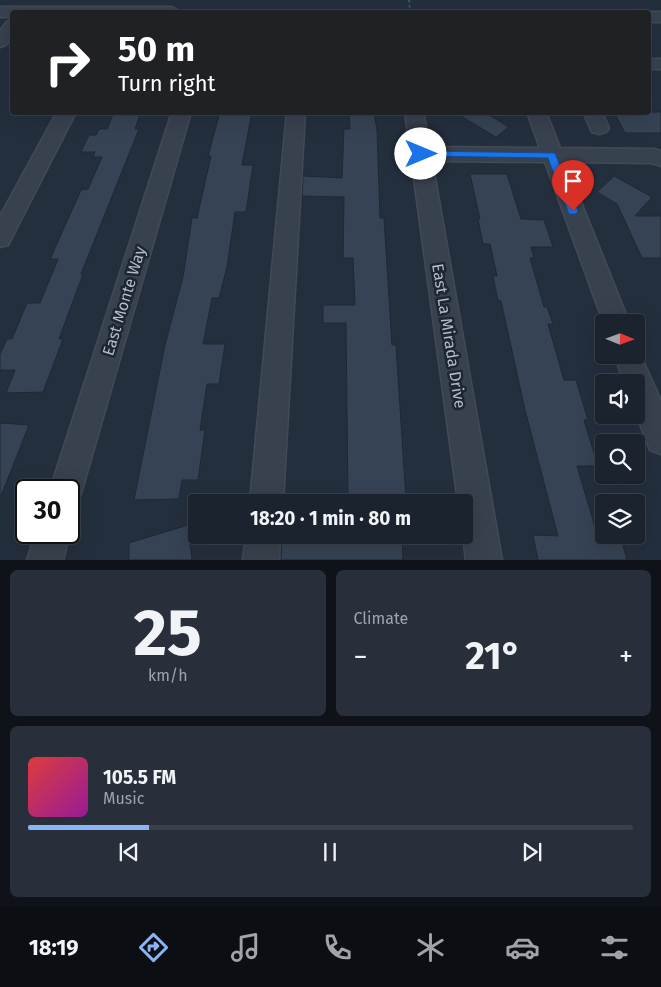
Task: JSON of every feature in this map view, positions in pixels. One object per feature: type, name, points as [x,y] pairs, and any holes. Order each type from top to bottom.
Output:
[{"type":"street","points":[[14,10],[27,8],[74,10]]},
{"type":"street","points":[[0,42],[10,29]]},
{"type":"street","points":[[0,238],[65,115]]},
{"type":"street","name":"East Monte Way","points":[[69,479],[181,115]]},
{"type":"street","points":[[267,494],[296,115]]},
{"type":"street","name":"East La Mirada Drive","points":[[414,115],[484,560]]},
{"type":"street","points":[[537,115],[613,314]]},
{"type":"street","points":[[421,154],[654,156],[661,158]]},
{"type":"street","points":[[631,364],[661,440]]},
{"type":"street","points":[[45,560],[50,544]]},
{"type":"street","points":[[262,560],[263,544]]},
{"type":"building","points":[[651,112],[661,112],[661,133],[625,133],[616,115],[651,115]]},
{"type":"building","points":[[113,115],[140,115],[135,129],[139,129],[81,274],[83,274],[59,339],[63,339],[43,392],[6,393],[15,370],[0,370],[0,354],[7,339],[12,339],[27,303],[40,303],[58,259],[50,259],[81,190],[88,189],[102,157],[93,157],[95,152],[81,152],[89,135],[96,135],[99,129],[107,129]]},
{"type":"building","points":[[219,115],[251,115],[242,165],[253,165],[246,212],[235,212],[227,267],[219,298],[212,298],[203,344],[225,344],[219,384],[207,384],[200,430],[205,430],[198,480],[182,480],[179,499],[134,500],[165,345],[183,277],[192,218],[197,218],[211,156],[208,156]]},
{"type":"building","points":[[349,115],[374,115],[377,130],[380,218],[384,218],[392,345],[396,345],[406,494],[348,494],[346,323],[323,323],[323,305],[355,305],[353,258],[343,258],[344,197],[302,196],[303,176],[342,178],[344,129],[350,129]]},
{"type":"building","points":[[459,115],[489,115],[509,127],[496,137]]},
{"type":"building","points":[[470,174],[507,174],[521,219],[544,220],[553,247],[531,247],[534,258],[530,258],[544,307],[547,307],[553,324],[548,324],[564,380],[576,380],[588,420],[584,420],[595,456],[595,466],[577,466],[595,527],[595,544],[623,544],[627,560],[538,560],[533,535],[558,536],[525,410],[501,301],[498,301],[493,276],[497,276],[490,244],[483,244],[478,219],[480,219]]},
{"type":"building","points":[[614,176],[652,197],[635,216],[661,216],[661,258],[642,258],[617,204],[597,192]]},
{"type":"building","points":[[0,423],[29,425],[1,496],[0,496]]},
{"type":"building","points":[[188,525],[188,544],[190,544],[192,560],[129,560],[129,543]]},
{"type":"building","points":[[282,544],[402,544],[403,560],[281,560]]},
{"type":"route","points":[[421,154],[551,155],[573,211]]}]
